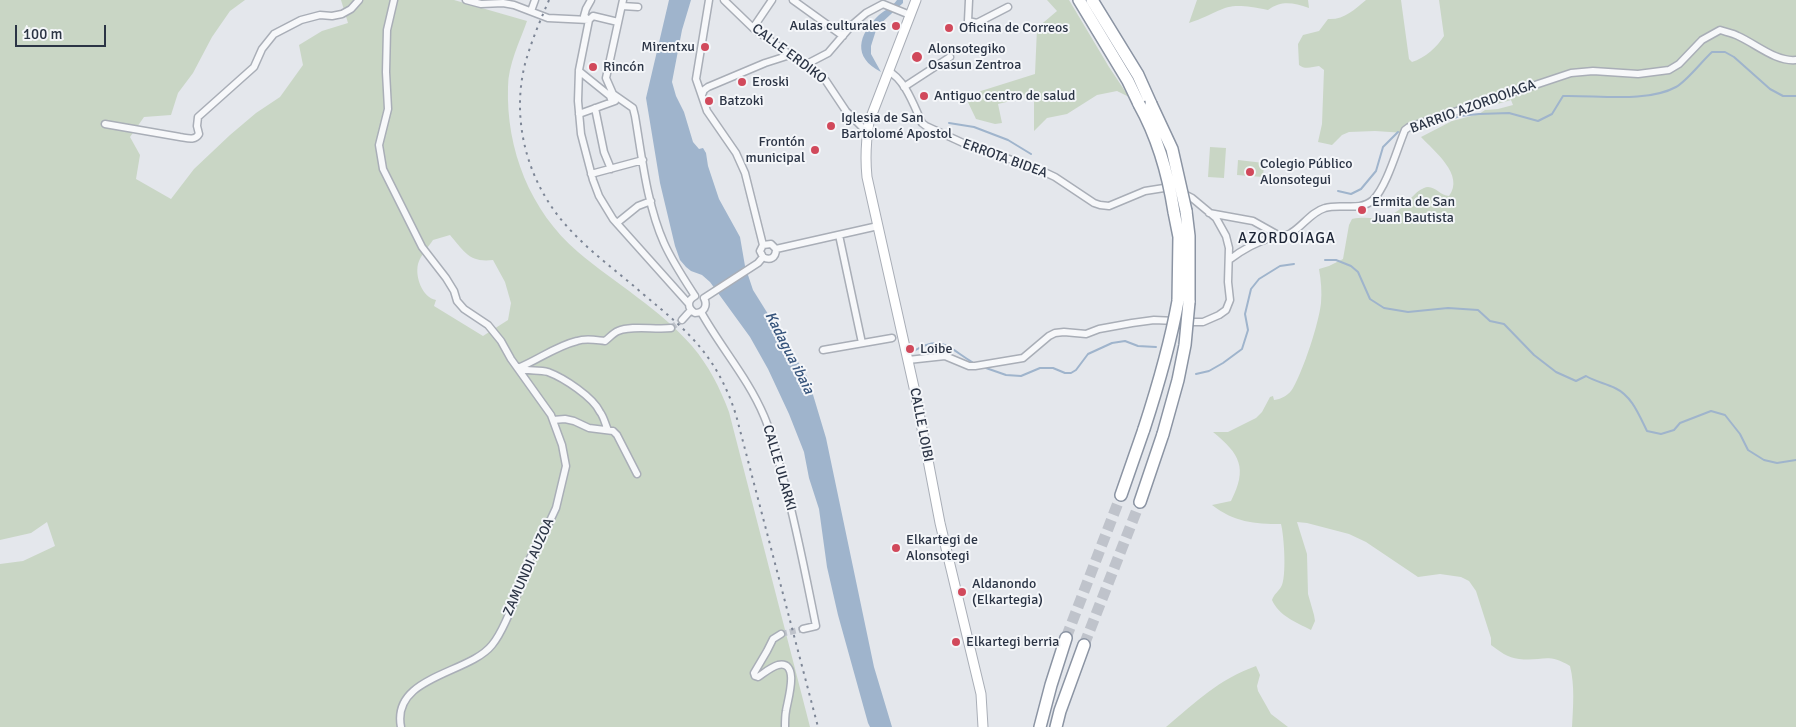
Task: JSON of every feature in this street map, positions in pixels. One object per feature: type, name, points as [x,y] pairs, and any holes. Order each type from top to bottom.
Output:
[{"type":"highway","points":[[1079,0],[1128,81],[1161,152],[1170,182],[1179,238],[1185,345],[1178,380],[1163,434],[1140,502]]},
{"type":"highway","points":[[1092,0],[1138,75],[1172,149],[1186,211],[1189,244],[1183,302],[1172,334],[1164,367],[1121,495]]},
{"type":"highway","points":[[1040,727],[1066,638]]},
{"type":"highway","points":[[1056,727],[1084,645]]},
{"type":"street","points":[[105,124],[192,139],[197,137],[199,134],[197,126],[198,117],[254,67],[262,49],[274,34],[301,20],[320,15],[332,16],[342,14],[351,9],[359,0]]},
{"type":"street","name":"ZAMUNDI AUZOA","points":[[394,0],[386,30],[388,109],[379,145],[379,156],[383,169],[422,247],[446,278],[460,305],[488,325],[502,341],[511,359],[553,420],[566,466],[556,508],[530,558],[528,568],[492,645],[483,655],[421,685],[409,697],[400,712],[401,727]]},
{"type":"street","points":[[466,0],[481,4],[503,3],[548,18],[589,20]]},
{"type":"street","points":[[531,11],[535,0]]},
{"type":"street","points":[[589,20],[584,16],[591,0]]},
{"type":"street","name":"CALLE ERDIKO","points":[[724,0],[753,28],[826,81],[846,111],[863,124]]},
{"type":"street","points":[[753,28],[772,0]]},
{"type":"street","points":[[793,0],[843,36]]},
{"type":"street","name":"CALLE LOIBI","points":[[916,0],[888,71],[863,124],[866,143],[866,177],[908,360],[940,523],[981,694],[983,727]]},
{"type":"street","points":[[969,0],[968,21],[972,23],[977,23],[1008,7]]},
{"type":"street","points":[[710,1],[696,79],[707,111],[736,153],[745,173],[763,245],[760,251],[760,260]]},
{"type":"street","points":[[805,64],[828,53],[852,24],[883,2],[910,15]]},
{"type":"street","points":[[598,86],[603,85],[606,78],[622,3],[638,7]]},
{"type":"street","points":[[618,22],[593,16],[589,20],[579,71],[578,101],[581,134],[591,174],[599,196],[617,223],[695,312],[701,312],[706,306],[707,296]]},
{"type":"street","name":"BARRIO AZORDOIAGA","points":[[1229,260],[1247,247],[1278,235],[1289,235],[1315,212],[1341,206],[1358,207],[1372,200],[1383,185],[1405,130],[1409,127],[1571,73],[1593,71],[1638,74],[1669,70],[1679,64],[1702,40],[1720,30],[1736,35],[1780,58],[1796,60]]},
{"type":"street","points":[[775,59],[778,46]]},
{"type":"street","points":[[702,95],[708,87],[790,54]]},
{"type":"street","points":[[904,87],[950,58]]},
{"type":"street","points":[[579,71],[610,96],[612,102]]},
{"type":"street","name":"ERROTA BIDEA","points":[[888,71],[894,74],[904,87],[922,123],[926,126],[974,148],[1032,166],[1060,180],[1094,203],[1109,206],[1145,191],[1164,188],[1177,190],[1192,198],[1208,212]]},
{"type":"street","points":[[606,78],[613,94],[633,108],[651,201],[664,243],[695,296]]},
{"type":"street","points":[[697,83],[708,87]]},
{"type":"street","points":[[579,114],[621,100]]},
{"type":"street","points":[[594,108],[604,152],[611,169]]},
{"type":"street","points":[[591,174],[643,160]]},
{"type":"street","points":[[617,223],[638,206],[651,201]]},
{"type":"street","points":[[1208,212],[1252,221],[1278,235]]},
{"type":"street","points":[[908,360],[945,356],[970,366],[975,366],[1023,358],[1055,333],[1086,334],[1099,329],[1154,320],[1196,323],[1210,320],[1226,310],[1228,305],[1229,248],[1222,227],[1216,218],[1208,212]]},
{"type":"street","points":[[776,250],[878,226]]},
{"type":"street","points":[[868,228],[877,233],[882,241]]},
{"type":"street","points":[[839,235],[862,343]]},
{"type":"street","points":[[763,245],[771,244],[776,250]]},
{"type":"street","points":[[682,320],[690,307],[690,299],[695,296],[707,296],[760,260],[773,258],[776,250]]},
{"type":"street","name":"CALLE ULARKI","points":[[701,312],[714,334],[741,371],[765,417],[776,451],[792,511],[816,626],[803,629]]},
{"type":"street","points":[[518,368],[577,340],[605,341],[624,329],[671,328]]},
{"type":"street","points":[[822,350],[892,338]]},
{"type":"street","points":[[518,368],[526,372],[538,370],[549,372],[578,389],[597,407],[608,430]]},
{"type":"street","points":[[553,420],[565,419],[589,428],[608,430],[618,435],[637,474]]},
{"type":"street","points":[[781,634],[773,639],[754,673],[758,677],[779,665],[786,666],[789,670],[791,679],[785,727]]},
{"type":"green space","points":[[0,0],[245,0],[230,11],[212,37],[193,73],[178,93],[171,115],[144,117],[130,137],[140,155],[136,179],[171,199],[194,169],[230,135],[256,113],[280,97],[303,65],[299,45],[322,31],[348,23],[341,0],[454,0],[527,21],[510,70],[508,110],[517,156],[534,198],[561,236],[578,252],[652,308],[692,346],[709,369],[718,386],[729,412],[810,727],[0,727],[0,564],[23,561],[55,546],[47,522],[31,533],[0,540]],"holes":[[[450,235],[463,251],[473,258],[493,260],[505,282],[511,303],[508,320],[483,336],[434,306],[436,300],[423,291],[419,280],[417,269],[423,254],[433,240]]]},
{"type":"green space","points":[[1047,0],[1069,0],[1129,97],[1117,91],[1097,95],[1067,114],[1047,118],[1034,131],[1034,99],[1023,98],[998,104],[1002,123],[995,124],[976,119],[965,96],[1035,74],[1037,28],[1057,11]]},
{"type":"green space","points":[[1197,0],[1308,0],[1309,8],[1288,3],[1268,10],[1233,6],[1189,23]]},
{"type":"green space","points":[[1366,0],[1401,0],[1409,59],[1412,62],[1430,52],[1444,36],[1439,0],[1796,0],[1796,727],[1572,727],[1573,689],[1570,666],[1550,658],[1527,660],[1511,657],[1491,645],[1491,638],[1476,591],[1469,581],[1461,577],[1440,574],[1418,577],[1366,542],[1349,534],[1297,522],[1307,554],[1308,594],[1315,621],[1311,630],[1283,614],[1272,600],[1281,587],[1284,575],[1284,546],[1281,524],[1245,521],[1228,515],[1212,505],[1231,501],[1239,479],[1240,470],[1230,447],[1213,432],[1228,432],[1256,418],[1262,412],[1270,397],[1273,396],[1274,400],[1280,399],[1293,388],[1306,359],[1320,312],[1321,282],[1319,269],[1343,259],[1349,225],[1352,219],[1382,218],[1393,214],[1420,190],[1428,187],[1449,196],[1453,188],[1451,172],[1440,156],[1421,137],[1452,121],[1479,114],[1485,110],[1513,105],[1511,100],[1486,106],[1478,110],[1454,114],[1405,133],[1349,132],[1342,135],[1332,145],[1318,142],[1322,124],[1324,70],[1319,66],[1306,68],[1299,65],[1298,44],[1303,35],[1319,31],[1328,19],[1344,16]]},
{"type":"green space","points":[[1210,147],[1226,148],[1224,178],[1208,177]]},
{"type":"green space","points":[[1238,160],[1264,163],[1263,177],[1237,175]]},
{"type":"green space","points":[[1256,666],[1260,675],[1257,686],[1258,691],[1271,714],[1288,727],[1166,727],[1219,685]]},
{"type":"water","name":"Kadagua ibaia","points":[[669,0],[691,0],[682,30],[672,82],[676,96],[684,112],[693,142],[699,149],[703,148],[706,153],[708,166],[719,199],[740,237],[745,266],[753,290],[808,378],[826,438],[874,667],[892,727],[870,727],[868,723],[838,615],[827,567],[819,509],[809,478],[804,452],[789,414],[768,369],[750,337],[710,282],[702,275],[691,271],[680,260],[675,246],[660,183],[646,98]]},
{"type":"water","points":[[897,0],[903,0],[903,3],[877,27],[871,46],[871,54],[881,72],[866,60],[862,53],[861,45],[866,30],[879,15],[891,7]]},
{"type":"waterway","points":[[1408,131],[1417,130],[1460,116],[1479,114],[1509,113],[1538,121],[1552,114],[1563,96],[1636,97],[1664,92],[1676,87],[1690,76],[1712,52],[1725,52],[1734,57],[1770,89],[1783,96],[1796,96]]},
{"type":"waterway","points":[[949,123],[974,127],[1008,140],[1031,154]]},
{"type":"waterway","points":[[1338,191],[1351,194],[1361,189],[1376,171],[1383,147],[1398,132]]},
{"type":"waterway","points":[[1325,260],[1336,260],[1351,266],[1358,272],[1370,299],[1384,308],[1408,312],[1448,308],[1478,310],[1490,321],[1504,324],[1534,355],[1556,372],[1576,381],[1586,376],[1621,391],[1634,407],[1647,431],[1661,434],[1674,430],[1680,423],[1711,411],[1725,415],[1740,434],[1748,450],[1764,460],[1777,463],[1796,460]]},
{"type":"waterway","points":[[1196,374],[1209,371],[1242,349],[1248,330],[1245,314],[1251,289],[1259,279],[1280,266],[1294,264]]},
{"type":"waterway","points":[[986,368],[1006,375],[1021,376],[1040,368],[1053,368],[1065,373],[1071,373],[1076,370],[1088,354],[1112,343],[1125,341],[1138,346],[1156,347]]},
{"type":"waterway","points":[[912,352],[930,344],[944,344],[972,362]]},
{"type":"tunnel","points":[[671,328],[682,320]]},
{"type":"tunnel","points":[[1066,638],[1121,495]]},
{"type":"tunnel","points":[[1084,645],[1140,502]]},
{"type":"tunnel","points":[[781,634],[803,629]]},
{"type":"railway","points":[[549,0],[530,48],[521,85],[521,128],[532,169],[540,188],[551,206],[573,233],[688,333],[720,377],[736,415],[818,727]]},
{"type":"place","name":"Aulas culturales","points":[[896,26]]},
{"type":"place","name":"Oficina de Correos","points":[[949,28]]},
{"type":"place","name":"Mirentxu","points":[[705,47]]},
{"type":"place","name":"Alonsotegiko Osasun Zentroa","points":[[917,57]]},
{"type":"place","name":"Rincón","points":[[593,67]]},
{"type":"place","name":"Eroski","points":[[742,82]]},
{"type":"place","name":"Antiguo centro de salud","points":[[924,96]]},
{"type":"place","name":"Batzoki","points":[[709,101]]},
{"type":"place","name":"Iglesia de San Bartolomé Apostol","points":[[831,126]]},
{"type":"place","name":"Frontón municipal","points":[[815,150]]},
{"type":"place","name":"Colegio Público Alonsotegui","points":[[1250,172]]},
{"type":"place","name":"Ermita de San Juan Bautista","points":[[1362,210]]},
{"type":"place","name":"Loibe","points":[[910,349]]},
{"type":"place","name":"Elkartegi de Alonsotegi","points":[[896,548]]},
{"type":"place","name":"Aldanondo (Elkartegia)","points":[[962,592]]},
{"type":"place","name":"Elkartegi berria","points":[[956,642]]},
{"type":"district","name":"AZORDOIAGA","points":[[1287,239]]}]
